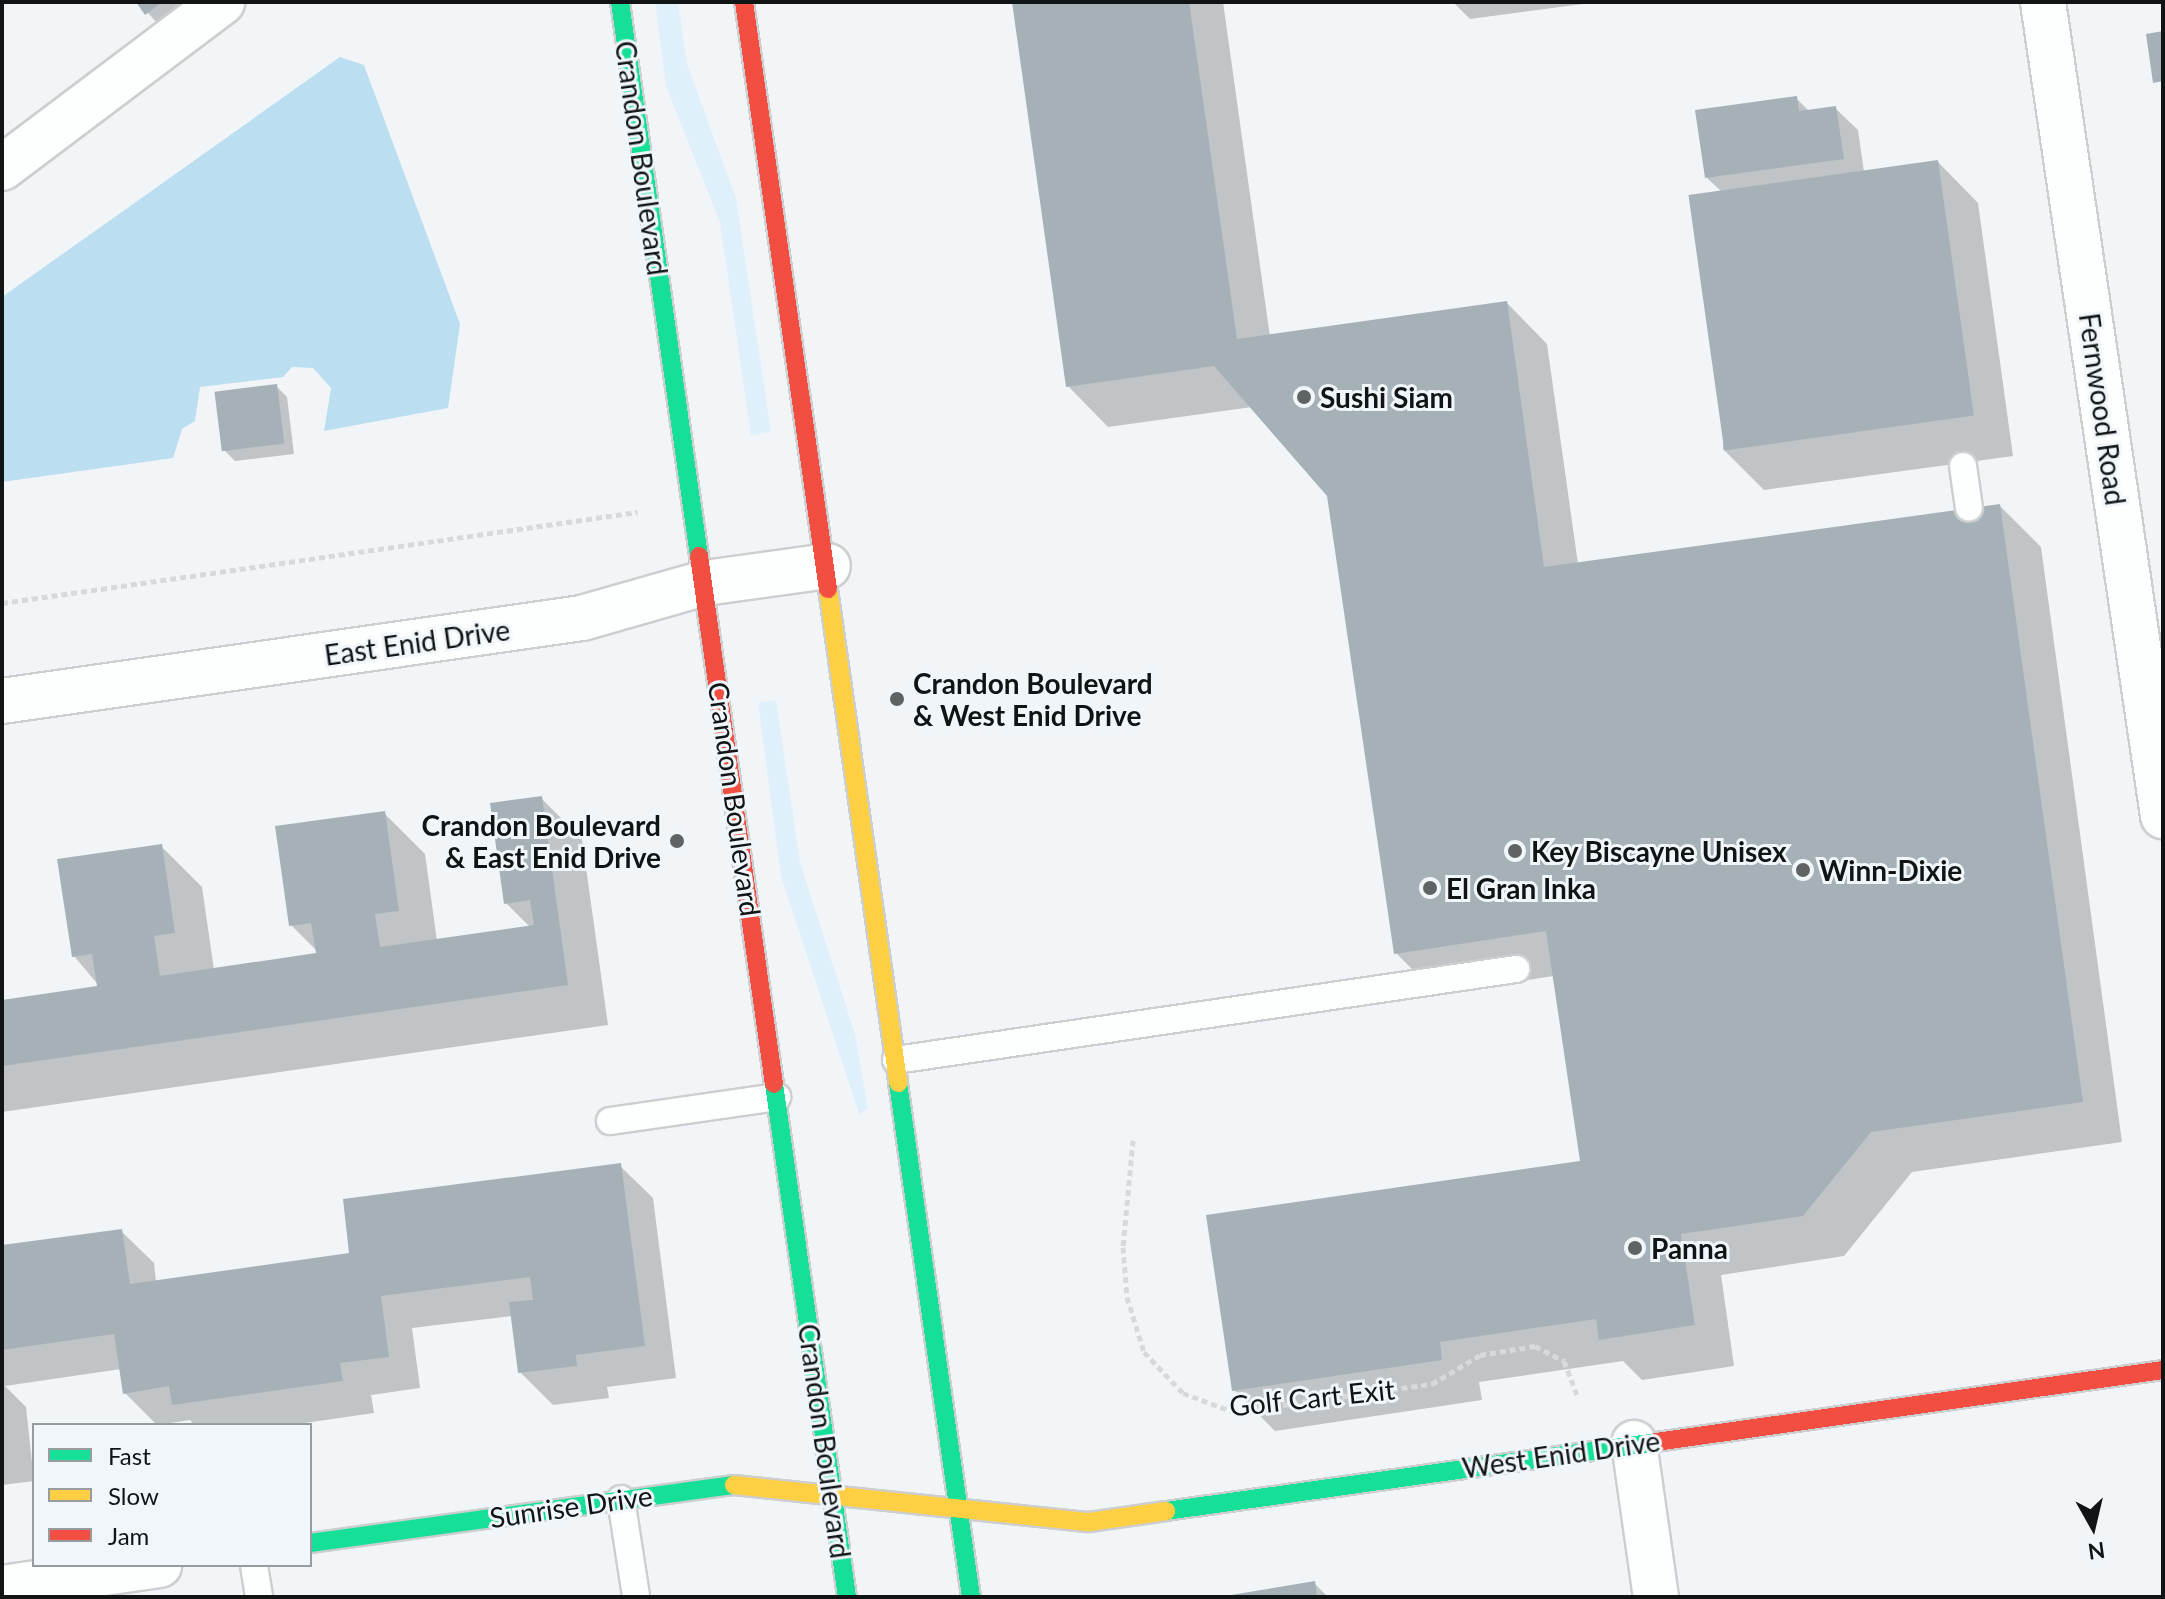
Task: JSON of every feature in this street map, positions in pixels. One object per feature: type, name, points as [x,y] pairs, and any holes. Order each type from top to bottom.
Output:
[{"type":"main road","name":"Crandon Boulevard","points":[[620,2],[847,1597]]},
{"type":"main road","points":[[744,2],[828,566],[971,1597]]},
{"type":"main road","name":"West Enid Drive","points":[[833,1496],[1089,1522],[2163,1370]]},
{"type":"main road","name":"Sunrise Drive","points":[[312,1543],[723,1484],[833,1496]]},
{"type":"street","points":[[2,168],[222,2]]},
{"type":"street","name":"Fernwood Road","points":[[2043,2],[2163,816]]},
{"type":"street","name":"East Enid Drive","points":[[2,701],[582,618],[705,583],[828,566]]},
{"type":"street","points":[[1634,1443],[1656,1597]]},
{"type":"street","points":[[2,1588],[145,1567]]},
{"type":"lane","points":[[1963,466],[1969,508]]},
{"type":"lane","points":[[896,1060],[1516,969]]},
{"type":"lane","points":[[610,1121],[777,1097]]},
{"type":"lane","points":[[621,1499],[636,1596]]},
{"type":"lane","points":[[254,1567],[259,1597]]},
{"type":"path","points":[[2,603],[692,505]]},
{"type":"path","name":"Golf Cart Exit","points":[[1133,1140],[1123,1247],[1127,1297],[1144,1352],[1183,1393],[1220,1408],[1253,1409],[1432,1384],[1480,1355],[1535,1346],[1564,1361],[1591,1449]]},
{"type":"shaded area","points":[[655,2],[678,2],[687,64],[736,198],[771,432],[751,435],[720,223],[666,86]]},
{"type":"shaded area","points":[[776,700],[800,862],[855,1034],[868,1109],[859,1114],[781,876],[758,703]]},
{"type":"water","points":[[340,57],[364,65],[460,324],[448,408],[324,431],[331,388],[313,368],[292,367],[283,377],[200,387],[195,421],[182,429],[173,458],[2,482],[2,297]]},
{"type":"building","points":[[136,2],[162,2],[145,15]]},
{"type":"building","points":[[1012,2],[1189,2],[1237,339],[1507,301],[1544,567],[2000,504],[2083,1102],[1871,1132],[1803,1216],[1681,1234],[1695,1325],[1599,1340],[1596,1319],[1440,1342],[1442,1360],[1232,1391],[1206,1215],[1580,1161],[1546,931],[1394,954],[1327,496],[1214,366],[1066,387]]},
{"type":"building","points":[[2163,31],[2163,81],[2153,83],[2146,34]]},
{"type":"building","points":[[1797,96],[1799,111],[1836,106],[1844,159],[1705,178],[1695,110]]},
{"type":"building","points":[[1938,160],[1974,415],[1724,451],[1688,195]]},
{"type":"building","points":[[277,384],[284,444],[222,451],[214,392]]},
{"type":"building","points":[[542,796],[568,985],[2,1066],[2,1000],[97,986],[92,954],[72,957],[57,859],[162,844],[175,933],[154,936],[160,976],[316,953],[311,923],[289,926],[275,826],[385,811],[399,911],[375,914],[380,947],[534,925],[530,900],[504,904],[490,803]]},
{"type":"building","points":[[621,1163],[645,1346],[576,1355],[577,1366],[518,1373],[509,1302],[533,1300],[530,1277],[381,1296],[389,1357],[340,1363],[343,1381],[172,1405],[169,1386],[123,1394],[114,1334],[2,1350],[2,1245],[122,1229],[130,1284],[349,1253],[343,1199]]},
{"type":"building","points":[[1315,1581],[1317,1597],[1231,1595]]},
{"type":"traffic: fast","points":[[620,2],[699,556]]},
{"type":"traffic: fast","points":[[898,1083],[971,1597]]},
{"type":"traffic: fast","points":[[774,1084],[847,1597]]},
{"type":"traffic: fast","points":[[1166,1511],[1656,1442]]},
{"type":"traffic: fast","points":[[312,1543],[734,1485]]},
{"type":"traffic: slow","points":[[828,589],[898,1083]]},
{"type":"traffic: slow","points":[[734,1485],[1089,1522],[1166,1511]]},
{"type":"traffic: jam","points":[[744,2],[828,589]]},
{"type":"traffic: jam","points":[[699,556],[774,1084]]},
{"type":"traffic: jam","points":[[1656,1442],[2163,1370]]},
{"type":"place","name":"Sushi Siam","points":[[1304,397]]},
{"type":"place","name":"Crandon Boulevard & West Enid Drive","points":[[897,699]]},
{"type":"place","name":"Crandon Boulevard & East Enid Drive","points":[[677,841]]},
{"type":"place","name":"Key Biscayne Unisex","points":[[1515,851]]},
{"type":"place","name":"Winn-Dixie","points":[[1803,870]]},
{"type":"place","name":"El Gran Inka","points":[[1430,888]]},
{"type":"place","name":"Panna","points":[[1635,1248]]}]
